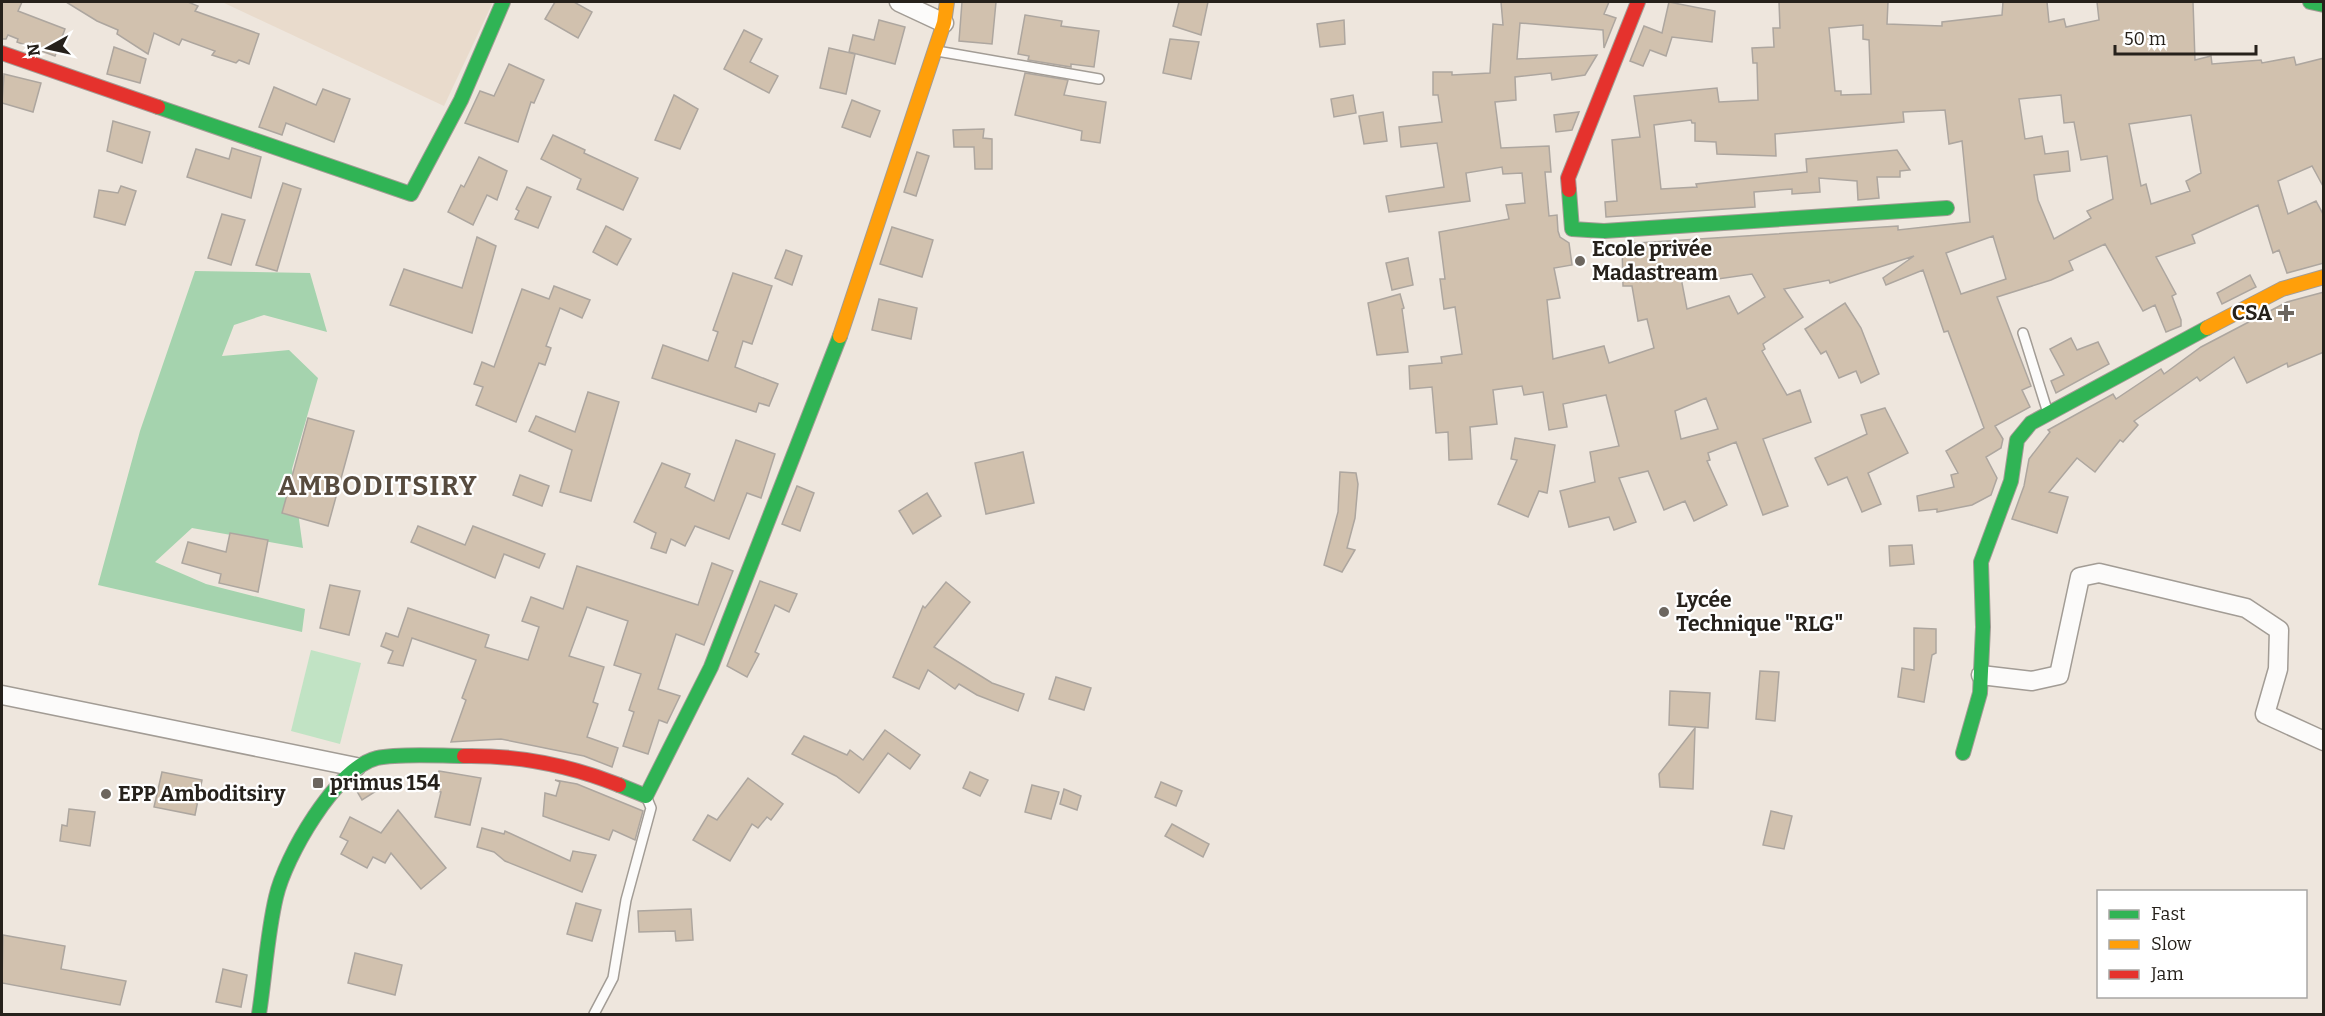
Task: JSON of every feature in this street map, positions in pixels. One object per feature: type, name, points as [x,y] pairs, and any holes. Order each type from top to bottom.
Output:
[{"type":"street","points":[[2,53],[411,194],[461,99],[503,2]]},
{"type":"street","points":[[899,2],[944,23]]},
{"type":"street","points":[[259,1014],[276,895],[299,843],[329,793],[356,767],[378,758],[499,755],[581,770],[646,796],[711,667],[848,316],[944,23],[947,2]]},
{"type":"street","points":[[1638,2],[1568,178],[1572,229],[1604,231],[1947,207]]},
{"type":"street","points":[[2310,2],[2324,5]]},
{"type":"street","points":[[1963,753],[1980,693],[1981,562],[2011,481],[2017,440],[2031,423],[2048,413],[2282,289],[2324,277]]},
{"type":"street","points":[[1981,675],[2032,681],[2059,675],[2080,577],[2099,573],[2246,608],[2279,630],[2278,669],[2265,714],[2324,741]]},
{"type":"street","points":[[2,695],[356,767]]},
{"type":"lane","points":[[935,50],[1099,79]]},
{"type":"lane","points":[[2023,333],[2048,413]]},
{"type":"lane","points":[[594,1014],[613,978],[626,900],[651,808],[646,796]]},
{"type":"shaded area","points":[[222,2],[493,2],[444,106]]},
{"type":"green space","points":[[195,271],[310,273],[327,332],[264,315],[234,325],[222,356],[289,350],[318,378],[292,469],[303,548],[192,528],[155,562],[206,584],[305,609],[302,632],[98,585],[140,431]]},
{"type":"green space","points":[[311,650],[361,663],[340,744],[291,731]]},
{"type":"building","points":[[2,2],[22,2],[18,11],[65,29],[55,56],[17,42],[18,39],[8,35],[6,39],[2,39]]},
{"type":"building","points":[[66,2],[188,2],[198,6],[195,11],[259,34],[249,64],[239,60],[236,63],[212,55],[215,51],[182,39],[179,45],[154,33],[148,54],[117,34],[118,30],[97,21]]},
{"type":"building","points":[[555,2],[574,2],[592,12],[578,38],[545,19]]},
{"type":"building","points":[[962,2],[996,2],[992,44],[959,41]]},
{"type":"building","points":[[1179,2],[1208,2],[1201,35],[1173,26]]},
{"type":"building","points":[[1501,2],[1609,2],[1604,14],[1616,18],[1604,48],[1603,30],[1520,23],[1517,59],[1597,55],[1585,75],[1552,80],[1551,73],[1515,77],[1516,100],[1495,102],[1501,148],[1549,146],[1551,172],[1545,172],[1549,216],[1557,215],[1558,231],[1560,237],[1569,243],[1572,265],[1554,268],[1560,298],[1547,300],[1553,359],[1604,346],[1609,363],[1654,348],[1647,319],[1638,321],[1632,286],[1623,286],[1622,244],[1898,226],[1898,230],[1970,222],[1962,141],[1949,144],[1945,110],[1903,112],[1904,122],[1775,134],[1776,156],[1717,154],[1716,142],[1695,141],[1695,123],[1691,120],[1654,125],[1661,189],[1697,187],[1696,184],[1807,172],[1806,159],[1897,150],[1910,170],[1900,171],[1900,177],[1877,177],[1879,198],[1858,200],[1857,181],[1819,178],[1820,192],[1792,194],[1792,189],[1754,192],[1755,207],[1606,217],[1605,202],[1617,201],[1612,140],[1640,137],[1634,96],[1717,88],[1719,102],[1758,100],[1757,63],[1753,63],[1752,48],[1774,47],[1773,28],[1780,28],[1779,2],[1888,2],[1887,24],[1942,26],[1942,22],[2002,15],[2003,2],[2047,2],[2049,22],[2064,19],[2066,27],[2099,20],[2097,2],[2193,2],[2195,60],[2211,56],[2212,64],[2261,60],[2262,63],[2294,57],[2296,65],[2324,58],[2324,188],[2312,166],[2278,181],[2288,214],[2316,201],[2324,216],[2324,263],[2287,273],[2279,250],[2273,253],[2258,205],[2192,235],[2195,243],[2156,257],[2176,294],[2172,296],[2181,320],[2181,326],[2166,332],[2155,305],[2143,311],[2105,244],[2069,261],[2073,270],[2051,280],[1997,297],[2031,386],[2022,390],[2030,407],[1995,426],[2003,439],[2001,448],[1986,457],[1997,478],[1991,495],[1972,505],[1937,512],[1937,509],[1919,511],[1917,496],[1954,487],[1951,475],[1958,473],[1946,451],[1984,428],[1948,331],[1944,332],[1923,270],[1886,285],[1883,278],[1914,256],[1830,283],[1829,280],[1784,289],[1803,317],[1763,344],[1765,349],[1762,351],[1787,395],[1800,390],[1811,422],[1763,439],[1788,506],[1763,515],[1736,442],[1708,453],[1710,460],[1707,461],[1727,505],[1694,521],[1685,501],[1664,510],[1648,471],[1619,478],[1636,522],[1614,530],[1609,517],[1569,527],[1560,491],[1595,482],[1590,452],[1619,446],[1606,395],[1563,404],[1567,427],[1549,430],[1543,392],[1524,395],[1522,386],[1493,390],[1497,424],[1470,427],[1472,459],[1449,460],[1448,432],[1436,433],[1432,387],[1410,389],[1409,366],[1442,363],[1441,357],[1462,354],[1455,307],[1444,309],[1440,279],[1445,279],[1439,232],[1509,219],[1506,205],[1525,203],[1522,173],[1503,174],[1502,167],[1466,173],[1470,201],[1389,212],[1386,196],[1444,187],[1437,143],[1401,147],[1399,127],[1442,122],[1438,95],[1433,95],[1433,72],[1452,72],[1452,75],[1490,73],[1493,24],[1503,25]],"holes":[[[1863,25],[1863,39],[1869,40],[1871,94],[1841,95],[1841,91],[1835,91],[1829,28]],[[2061,95],[2064,123],[2074,122],[2081,160],[2107,156],[2113,199],[2087,211],[2091,218],[2054,239],[2038,200],[2034,175],[2070,171],[2068,151],[2045,154],[2042,136],[2025,139],[2019,99]],[[2191,115],[2201,173],[2186,181],[2190,191],[2151,204],[2146,184],[2141,186],[2129,124]],[[1993,236],[2006,279],[1961,294],[1946,253]],[[1752,274],[1765,297],[1738,314],[1729,296],[1687,309],[1681,278],[1708,275],[1711,280]],[[1706,398],[1718,429],[1681,439],[1675,411]]]},
{"type":"building","points":[[1669,2],[1715,11],[1712,42],[1672,37],[1666,56],[1650,50],[1643,66],[1630,61],[1644,26],[1662,33]]},
{"type":"building","points":[[1025,15],[1062,21],[1061,26],[1099,31],[1094,67],[1071,64],[1071,67],[1028,60],[1029,56],[1018,54]]},
{"type":"building","points":[[879,20],[905,27],[895,64],[849,52],[853,35],[874,40]]},
{"type":"building","points":[[1344,20],[1345,44],[1320,47],[1317,24]]},
{"type":"building","points":[[744,30],[762,39],[750,62],[778,76],[769,93],[724,69]]},
{"type":"building","points":[[1170,39],[1199,42],[1191,79],[1163,73]]},
{"type":"building","points":[[114,47],[146,59],[140,83],[107,74]]},
{"type":"building","points":[[829,48],[855,54],[846,94],[820,88]]},
{"type":"building","points":[[509,64],[544,80],[534,103],[531,102],[518,142],[465,123],[480,91],[494,96]]},
{"type":"building","points":[[1025,73],[1068,80],[1064,95],[1106,102],[1100,143],[1081,140],[1082,131],[1015,115]]},
{"type":"building","points":[[4,74],[41,83],[33,112],[2,103]]},
{"type":"building","points":[[274,87],[316,105],[323,89],[350,99],[334,142],[286,123],[282,135],[259,127]]},
{"type":"building","points":[[674,95],[698,109],[680,149],[655,140]]},
{"type":"building","points":[[1353,95],[1356,113],[1334,117],[1331,99]]},
{"type":"building","points":[[852,100],[880,111],[870,137],[842,127]]},
{"type":"building","points":[[1383,112],[1387,141],[1364,144],[1359,116]]},
{"type":"building","points":[[1579,112],[1572,130],[1556,132],[1554,115]]},
{"type":"building","points":[[113,121],[150,132],[142,163],[107,151]]},
{"type":"building","points":[[984,129],[983,138],[992,139],[992,169],[975,169],[974,147],[954,147],[953,130]]},
{"type":"building","points":[[553,135],[585,150],[584,153],[638,178],[623,210],[577,189],[581,179],[541,159]]},
{"type":"building","points":[[232,148],[261,157],[251,198],[187,177],[196,149],[229,159]]},
{"type":"building","points":[[917,152],[929,156],[916,196],[904,192]]},
{"type":"building","points":[[479,157],[507,171],[497,200],[487,195],[473,225],[448,212],[461,185],[464,187]]},
{"type":"building","points":[[283,183],[301,189],[277,271],[256,265]]},
{"type":"building","points":[[121,186],[136,191],[125,225],[94,217],[99,190],[118,193]]},
{"type":"building","points":[[527,187],[551,197],[538,228],[515,219],[519,211],[516,209]]},
{"type":"building","points":[[222,214],[245,220],[231,265],[208,258]]},
{"type":"building","points":[[606,226],[631,239],[617,265],[593,252]]},
{"type":"building","points":[[892,227],[933,240],[922,277],[880,264]]},
{"type":"building","points":[[477,237],[496,246],[472,333],[390,305],[404,269],[462,288]]},
{"type":"building","points":[[786,250],[802,256],[792,285],[775,278]]},
{"type":"building","points":[[1408,258],[1413,285],[1392,290],[1386,263]]},
{"type":"building","points":[[733,273],[772,286],[752,344],[743,341],[735,367],[778,384],[769,406],[759,403],[756,412],[652,378],[663,345],[708,361],[718,332],[713,330]]},
{"type":"building","points":[[2250,275],[2256,287],[2222,304],[2217,293]]},
{"type":"building","points":[[554,286],[590,300],[582,318],[560,308],[546,346],[551,348],[545,365],[539,363],[516,422],[476,405],[483,387],[474,384],[482,362],[494,367],[522,289],[549,299]]},
{"type":"building","points":[[2324,292],[2324,352],[2288,367],[2287,363],[2247,383],[2234,357],[2200,381],[2197,377],[2134,421],[2138,425],[2123,442],[2120,440],[2095,472],[2077,458],[2049,492],[2068,497],[2057,533],[2012,519],[2024,486],[2029,459],[2050,432],[2048,430],[2113,394],[2116,399],[2161,369],[2164,374],[2201,347],[2287,302]]},
{"type":"building","points":[[1400,294],[1404,308],[1402,309],[1408,352],[1377,355],[1368,303]]},
{"type":"building","points":[[879,299],[917,308],[911,339],[872,330]]},
{"type":"building","points":[[1845,303],[1861,328],[1879,374],[1861,383],[1856,371],[1839,378],[1826,351],[1821,354],[1805,329]]},
{"type":"building","points":[[2071,338],[2077,350],[2098,342],[2109,364],[2056,393],[2051,381],[2064,375],[2050,349]]},
{"type":"building","points":[[588,392],[619,402],[591,501],[560,492],[572,450],[529,431],[536,416],[575,432]]},
{"type":"building","points":[[1885,408],[1908,453],[1868,473],[1881,504],[1862,512],[1847,477],[1828,485],[1815,458],[1867,434],[1861,415]]},
{"type":"building","points":[[308,418],[354,431],[328,526],[282,513]]},
{"type":"building","points":[[1515,438],[1555,445],[1547,493],[1539,491],[1528,517],[1498,504],[1517,460],[1511,459]]},
{"type":"building","points":[[736,440],[775,454],[761,498],[747,493],[729,539],[695,526],[685,546],[671,539],[666,553],[651,548],[656,533],[634,522],[662,463],[690,474],[685,487],[714,501]]},
{"type":"building","points":[[1023,452],[1034,503],[986,514],[975,463]]},
{"type":"building","points":[[1340,472],[1356,473],[1358,484],[1355,518],[1347,548],[1355,550],[1342,572],[1324,565],[1338,512]]},
{"type":"building","points":[[520,475],[549,486],[542,506],[513,495]]},
{"type":"building","points":[[797,486],[814,493],[800,531],[782,524]]},
{"type":"building","points":[[927,493],[941,516],[913,534],[899,511]]},
{"type":"building","points":[[418,526],[465,545],[473,526],[545,554],[539,568],[504,554],[495,578],[411,542]]},
{"type":"building","points":[[230,533],[268,540],[258,592],[219,583],[221,574],[182,563],[188,542],[226,552]]},
{"type":"building","points":[[1912,545],[1914,564],[1890,566],[1889,546]]},
{"type":"building","points":[[712,563],[733,571],[704,645],[676,634],[658,689],[680,696],[667,723],[659,720],[648,754],[623,746],[634,712],[629,710],[641,674],[614,665],[628,621],[587,607],[569,656],[604,667],[593,702],[598,704],[587,737],[618,748],[612,767],[584,756],[501,739],[451,742],[466,700],[462,698],[476,660],[412,638],[403,666],[388,663],[393,651],[381,646],[386,633],[398,637],[408,608],[489,635],[485,647],[528,660],[539,627],[522,621],[531,597],[563,609],[577,566],[698,605]]},
{"type":"building","points":[[760,581],[797,594],[789,612],[775,605],[755,652],[759,654],[747,677],[727,666]]},
{"type":"building","points":[[946,582],[970,602],[934,647],[992,683],[1024,694],[1018,711],[977,695],[959,684],[955,689],[928,670],[919,689],[893,677],[923,606],[925,608]]},
{"type":"building","points":[[330,585],[360,591],[349,635],[320,628]]},
{"type":"building","points":[[1914,628],[1936,629],[1936,653],[1932,655],[1924,702],[1898,697],[1902,668],[1914,670]]},
{"type":"building","points":[[1760,671],[1779,672],[1775,721],[1756,719]]},
{"type":"building","points":[[1056,677],[1091,688],[1084,710],[1049,699]]},
{"type":"building","points":[[1670,691],[1710,693],[1708,728],[1669,725]]},
{"type":"building","points":[[1695,728],[1693,789],[1660,787],[1659,774]]},
{"type":"building","points":[[885,730],[920,755],[910,769],[888,753],[859,793],[836,776],[792,754],[804,736],[847,755],[850,750],[863,760]]},
{"type":"building","points":[[439,771],[481,778],[470,825],[435,817],[441,792],[434,790]]},
{"type":"building","points":[[162,772],[202,780],[195,815],[154,807]]},
{"type":"building","points":[[970,772],[988,780],[980,796],[963,788]]},
{"type":"building","points":[[367,778],[381,788],[362,800],[355,788]]},
{"type":"building","points":[[748,778],[783,804],[771,820],[767,817],[758,828],[752,824],[730,861],[693,840],[708,815],[717,820]]},
{"type":"building","points":[[555,780],[577,784],[643,811],[635,840],[613,830],[609,840],[543,816],[545,793],[556,796],[560,782]]},
{"type":"building","points":[[1161,782],[1182,791],[1176,806],[1155,797]]},
{"type":"building","points":[[1032,785],[1059,792],[1051,819],[1025,812]]},
{"type":"building","points":[[1064,789],[1081,796],[1077,810],[1060,804]]},
{"type":"building","points":[[69,809],[95,812],[90,846],[60,841],[62,825],[67,826]]},
{"type":"building","points":[[398,810],[446,868],[421,889],[391,853],[385,863],[373,857],[367,868],[341,854],[348,841],[340,837],[350,817],[381,833]]},
{"type":"building","points":[[1771,811],[1792,816],[1784,849],[1763,845]]},
{"type":"building","points":[[1172,824],[1209,844],[1203,857],[1165,836]]},
{"type":"building","points":[[482,828],[504,834],[505,831],[570,861],[573,851],[596,855],[582,892],[505,861],[494,852],[477,847]]},
{"type":"building","points":[[576,903],[601,910],[592,941],[567,934]]},
{"type":"building","points":[[691,909],[693,940],[676,941],[675,931],[639,932],[638,911]]},
{"type":"building","points":[[3,935],[65,946],[61,969],[126,981],[120,1005],[2,983]]},
{"type":"building","points":[[355,953],[402,965],[395,995],[348,983]]},
{"type":"building","points":[[223,969],[247,975],[241,1007],[216,1002]]},
{"type":"traffic: fast","points":[[158,107],[411,194],[461,100],[503,2]]},
{"type":"traffic: fast","points":[[2310,2],[2324,5]]},
{"type":"traffic: fast","points":[[1569,190],[1572,229],[1604,231],[1947,208]]},
{"type":"traffic: fast","points":[[1963,753],[1980,693],[1983,627],[1981,562],[2011,481],[2017,440],[2031,423],[2207,328]]},
{"type":"traffic: fast","points":[[619,785],[646,796],[711,667],[840,336]]},
{"type":"traffic: fast","points":[[259,1014],[270,926],[281,880],[301,838],[329,796],[361,765],[377,758],[408,755],[464,756]]},
{"type":"traffic: slow","points":[[840,336],[944,23],[947,2]]},
{"type":"traffic: slow","points":[[2207,328],[2282,289],[2324,277]]},
{"type":"traffic: jam","points":[[1569,190],[1568,178],[1638,2]]},
{"type":"traffic: jam","points":[[2,53],[158,107]]},
{"type":"traffic: jam","points":[[464,756],[524,759],[581,772],[619,785]]},
{"type":"place","name":"Ecole privée Madastream","points":[[1580,261]]},
{"type":"place","name":"CSA","points":[[2286,313]]},
{"type":"place","name":"Lycée Technique \"RLG\"","points":[[1664,612]]},
{"type":"place","name":"primus 154","points":[[318,783]]},
{"type":"place","name":"EPP Amboditsiry","points":[[106,794]]},
{"type":"district","name":"AMBODITSIRY","points":[[378,486]]}]
